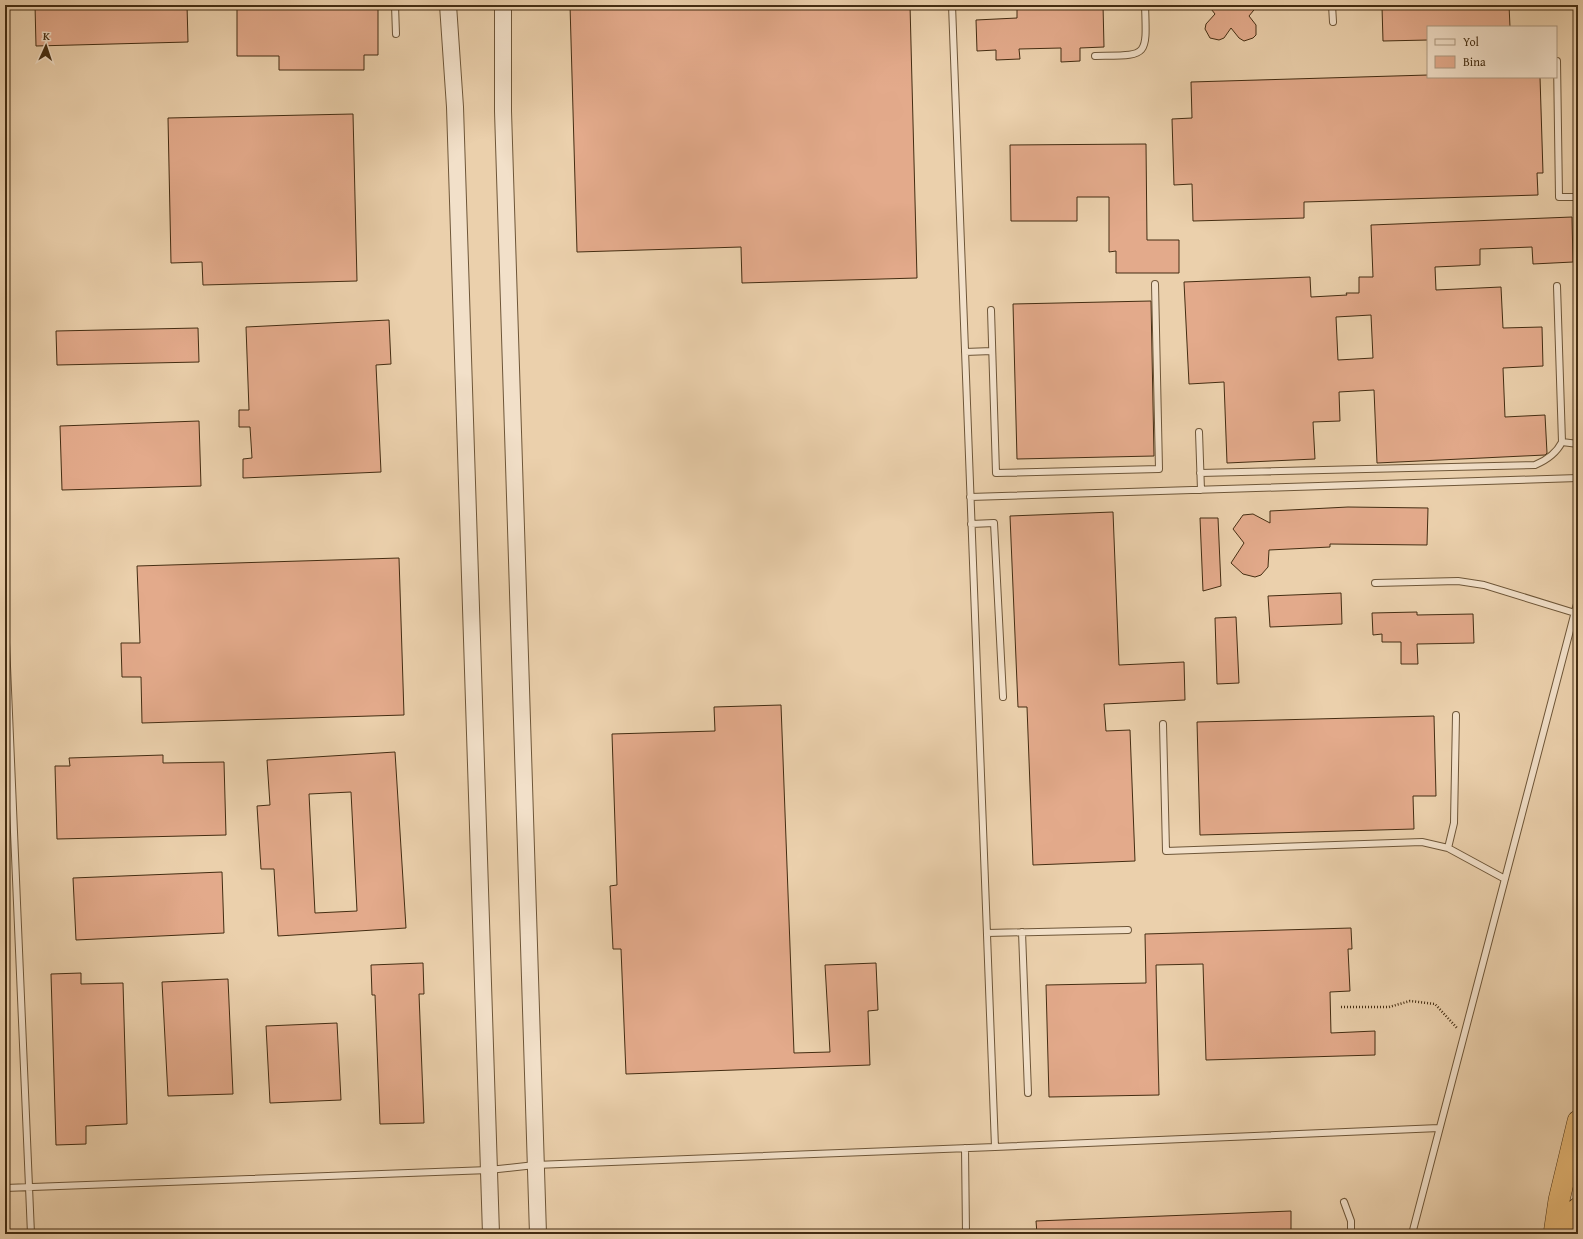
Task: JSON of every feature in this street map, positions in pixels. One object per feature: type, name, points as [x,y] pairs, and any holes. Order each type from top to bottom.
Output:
[{"type":"highway","points":[[1554,1234],[1559,1200],[1578,1121]]},
{"type":"highway","points":[[1571,1234],[1578,1208]]},
{"type":"street","points":[[448,5],[455,107],[491,1234]]},
{"type":"street","points":[[503,5],[503,111],[538,1234]]},
{"type":"lane","points":[[395,5],[396,34]]},
{"type":"lane","points":[[952,5],[995,1147]]},
{"type":"lane","points":[[1095,56],[1132,56],[1141,51],[1146,39],[1145,5]]},
{"type":"lane","points":[[1332,5],[1333,22]]},
{"type":"lane","points":[[1557,62],[1559,197],[1578,197]]},
{"type":"lane","points":[[991,310],[996,473],[1159,469],[1155,284]]},
{"type":"lane","points":[[1200,474],[1535,465],[1550,457],[1562,442],[1556,286]]},
{"type":"lane","points":[[965,352],[992,351]]},
{"type":"lane","points":[[1199,432],[1201,490]]},
{"type":"lane","points":[[1562,442],[1578,444]]},
{"type":"lane","points":[[970,497],[1578,478]]},
{"type":"lane","points":[[971,524],[994,523],[1003,698]]},
{"type":"lane","points":[[1375,584],[1458,581],[1484,585],[1575,613]]},
{"type":"lane","points":[[1412,1234],[1578,600]]},
{"type":"lane","points":[[5,619],[31,1234]]},
{"type":"lane","points":[[1448,848],[1454,823],[1456,715]]},
{"type":"lane","points":[[1163,724],[1166,850],[1422,842],[1448,848],[1505,879]]},
{"type":"lane","points":[[987,933],[1128,930]]},
{"type":"lane","points":[[1022,932],[1028,1093]]},
{"type":"lane","points":[[5,1188],[489,1170],[535,1164],[995,1147],[1440,1128]]},
{"type":"lane","points":[[965,1148],[966,1234]]},
{"type":"lane","points":[[1344,1202],[1351,1221],[1351,1234]]},
{"type":"path","points":[[1341,1007],[1389,1007],[1410,1001],[1435,1004],[1464,1036]]},
{"type":"building","points":[[35,5],[187,5],[188,42],[36,46]]},
{"type":"building","points":[[237,5],[378,5],[378,55],[364,55],[364,70],[279,70],[279,56],[237,56]]},
{"type":"building","points":[[570,5],[910,5],[917,278],[742,283],[741,247],[577,252]]},
{"type":"building","points":[[1017,5],[1103,5],[1104,47],[1080,48],[1080,61],[1061,62],[1061,48],[1019,49],[1020,59],[996,60],[996,50],[977,51],[976,20],[1017,18]]},
{"type":"building","points":[[1208,5],[1258,5],[1249,16],[1256,25],[1256,35],[1253,38],[1244,41],[1239,38],[1231,28],[1224,38],[1219,40],[1210,38],[1205,29],[1206,24],[1215,14]]},
{"type":"building","points":[[1416,5],[1509,5],[1510,26],[1427,26],[1427,40],[1383,41],[1382,7]]},
{"type":"building","points":[[1427,75],[1427,78],[1540,78],[1543,173],[1537,173],[1538,195],[1304,202],[1304,218],[1193,221],[1192,184],[1174,185],[1172,119],[1192,118],[1191,82]]},
{"type":"building","points":[[353,114],[357,281],[203,285],[202,262],[171,263],[168,118]]},
{"type":"building","points":[[1146,144],[1147,240],[1179,240],[1179,273],[1116,273],[1116,251],[1109,252],[1109,197],[1077,197],[1077,221],[1011,221],[1010,145]]},
{"type":"building","points":[[1572,217],[1573,262],[1533,264],[1532,247],[1480,249],[1480,265],[1435,267],[1436,290],[1501,287],[1503,328],[1542,327],[1543,366],[1503,368],[1505,417],[1545,415],[1547,453],[1545,455],[1377,463],[1374,390],[1339,392],[1340,421],[1313,422],[1315,459],[1227,463],[1224,382],[1189,384],[1184,282],[1310,277],[1311,297],[1359,293],[1359,277],[1373,277],[1371,225]],"holes":[[[1371,315],[1373,358],[1338,360],[1336,317]]]},
{"type":"building","points":[[1151,301],[1154,456],[1017,459],[1013,304]]},
{"type":"building","points":[[389,320],[391,364],[376,365],[381,472],[243,478],[243,459],[252,458],[250,427],[239,427],[239,410],[249,410],[246,327]]},
{"type":"building","points":[[198,328],[199,362],[57,365],[56,331]]},
{"type":"building","points":[[199,421],[201,486],[62,490],[60,426]]},
{"type":"building","points":[[1348,507],[1428,508],[1427,545],[1330,544],[1330,547],[1269,550],[1268,567],[1261,575],[1255,577],[1243,574],[1231,563],[1244,543],[1233,529],[1243,515],[1253,514],[1270,523],[1270,511]]},
{"type":"building","points":[[1113,512],[1119,665],[1184,662],[1185,700],[1104,704],[1106,731],[1130,730],[1135,861],[1033,865],[1027,707],[1018,707],[1010,516]]},
{"type":"building","points":[[1200,518],[1218,518],[1221,586],[1203,591]]},
{"type":"building","points":[[399,558],[404,715],[142,723],[141,677],[122,677],[121,643],[140,643],[137,566]]},
{"type":"building","points":[[1341,593],[1342,624],[1270,627],[1268,596]]},
{"type":"building","points":[[1417,612],[1417,615],[1473,614],[1474,643],[1417,644],[1418,664],[1401,664],[1401,642],[1382,642],[1382,634],[1373,635],[1372,613]]},
{"type":"building","points":[[1236,617],[1239,683],[1217,684],[1215,618]]},
{"type":"building","points":[[781,705],[794,1053],[830,1052],[825,965],[876,963],[878,1010],[868,1011],[870,1065],[626,1074],[621,949],[613,949],[610,886],[617,885],[612,734],[715,731],[714,707]]},
{"type":"building","points":[[1434,716],[1436,796],[1413,796],[1414,829],[1200,835],[1197,722]]},
{"type":"building","points":[[395,752],[406,928],[278,936],[274,869],[261,869],[257,806],[270,805],[267,760]],"holes":[[[351,792],[357,911],[315,913],[309,794]]]},
{"type":"building","points":[[163,755],[163,763],[224,762],[226,835],[57,839],[55,766],[70,766],[69,758]]},
{"type":"building","points":[[222,872],[224,933],[76,940],[73,878]]},
{"type":"building","points":[[1351,928],[1352,949],[1348,949],[1350,991],[1330,992],[1331,1033],[1375,1031],[1375,1055],[1206,1060],[1203,964],[1156,965],[1159,1095],[1049,1097],[1046,985],[1146,983],[1145,934]]},
{"type":"building","points":[[423,963],[424,994],[419,994],[424,1123],[380,1124],[375,995],[372,995],[371,965]]},
{"type":"building","points":[[81,973],[81,984],[123,983],[127,1124],[86,1126],[86,1144],[56,1145],[51,974]]},
{"type":"building","points":[[228,979],[233,1094],[168,1096],[162,982]]},
{"type":"building","points":[[337,1023],[341,1100],[270,1103],[266,1026]]},
{"type":"building","points":[[1291,1211],[1291,1234],[1037,1234],[1036,1221]]}]
